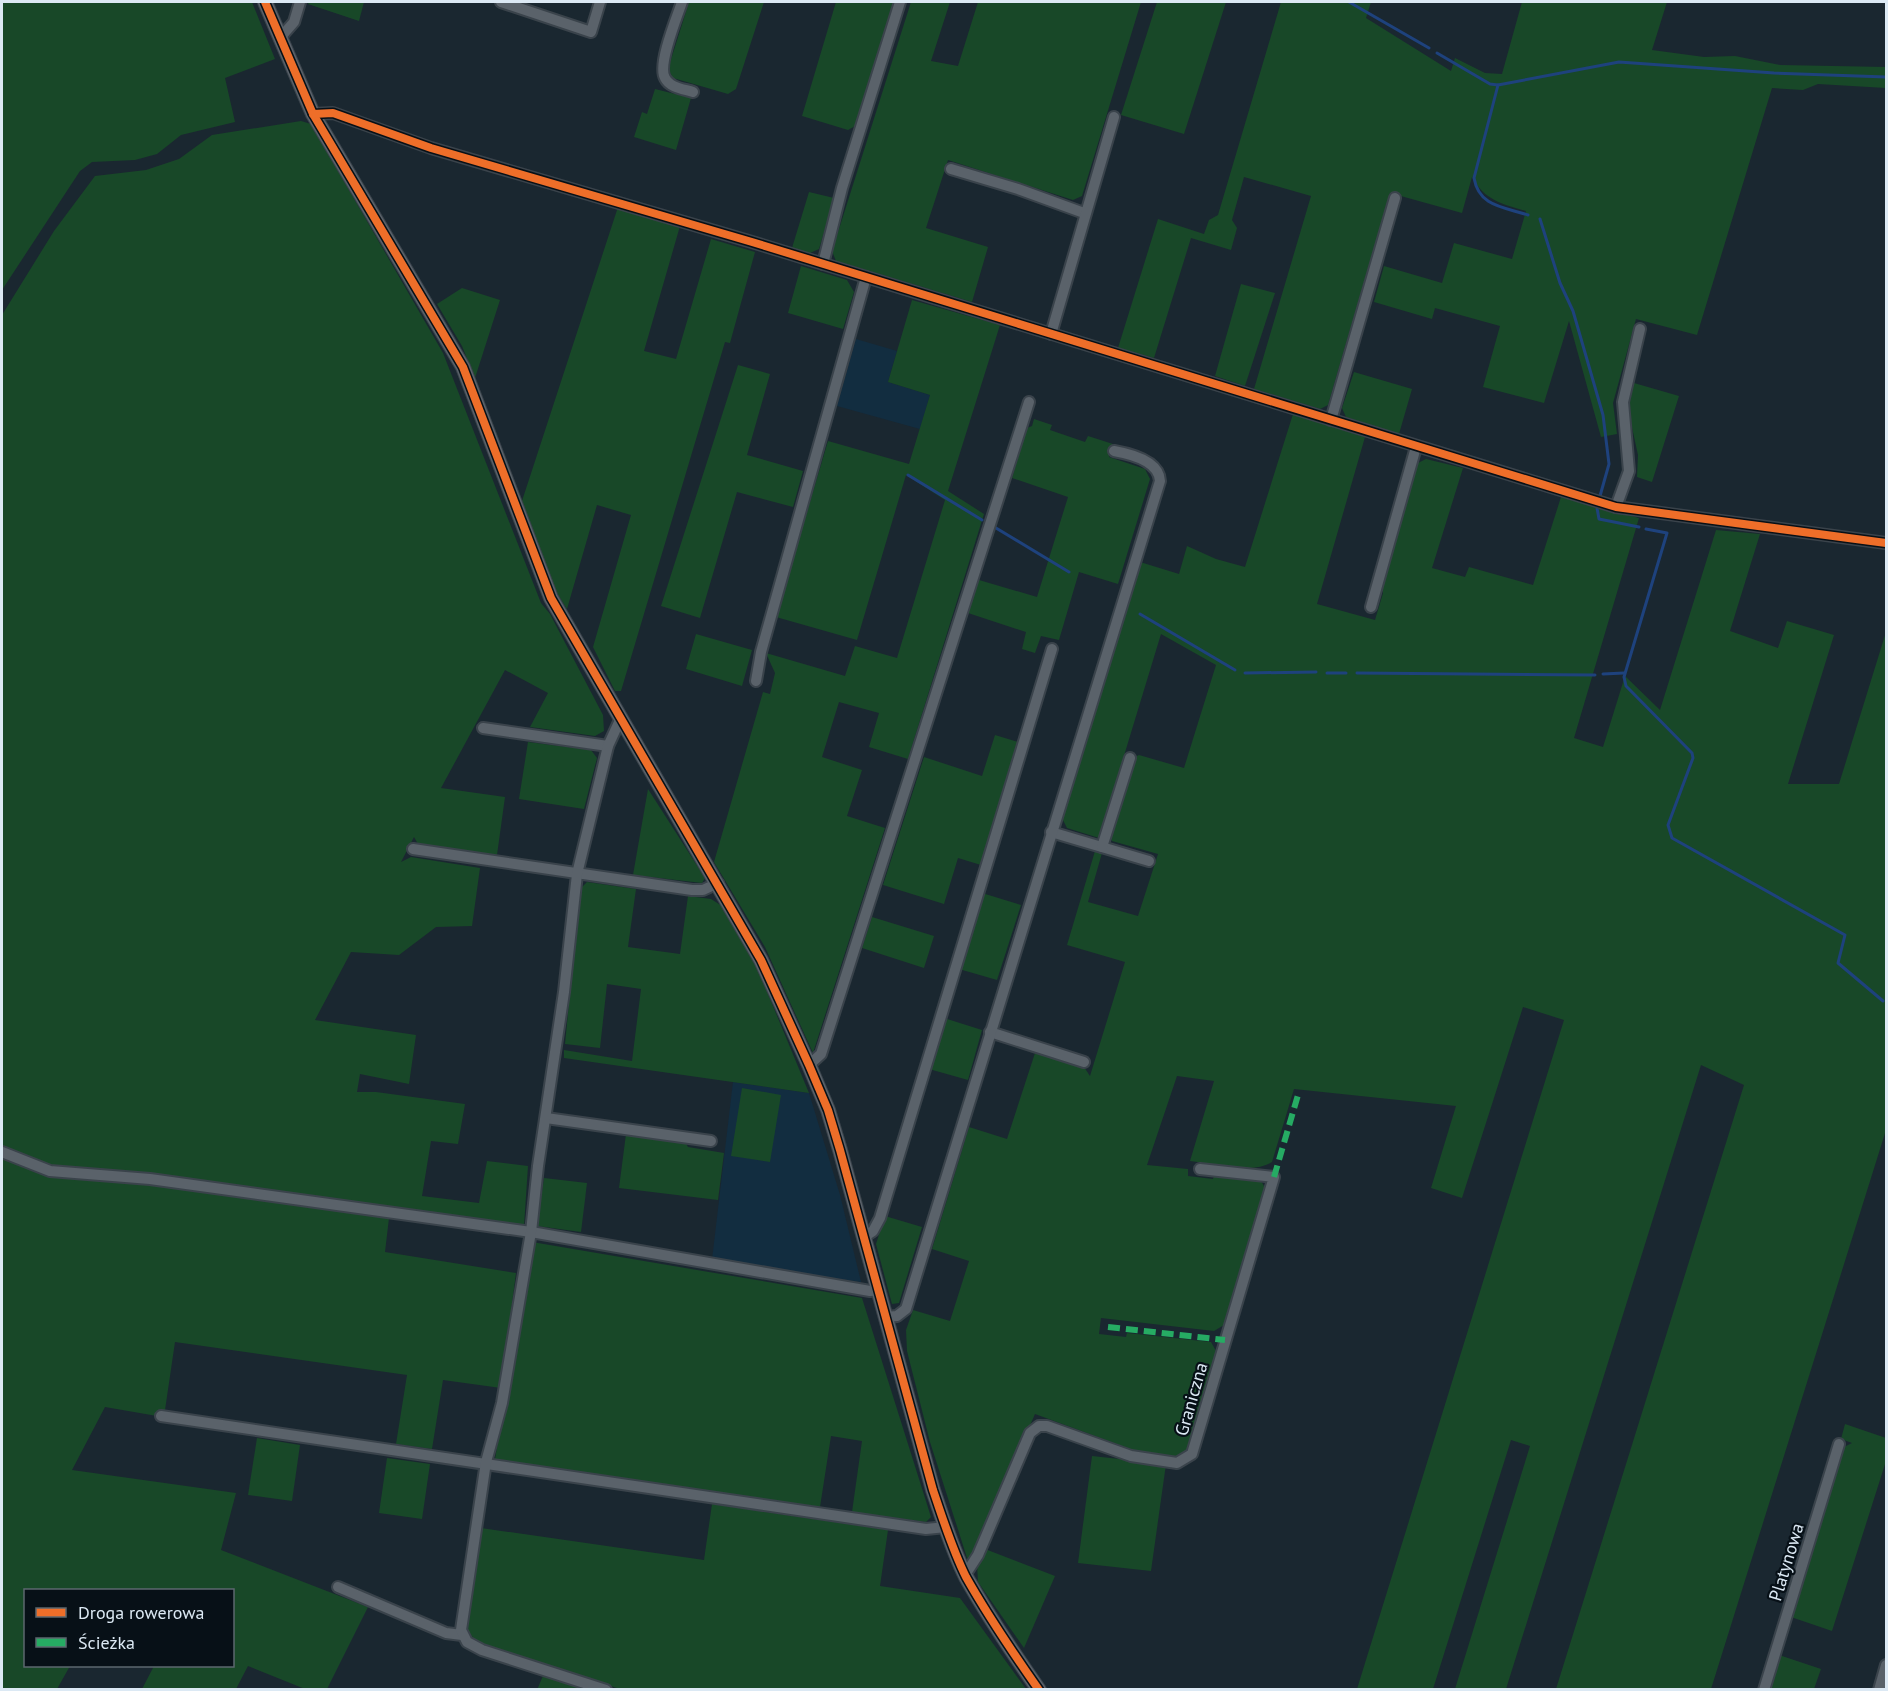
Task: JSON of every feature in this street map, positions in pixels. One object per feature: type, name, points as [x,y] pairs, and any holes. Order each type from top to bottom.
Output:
[{"type":"street","points":[[265,2],[313,114],[454,349],[551,598],[761,960],[809,1065],[833,1127],[933,1490],[946,1527],[965,1575],[999,1633],[1039,1689]]},
{"type":"street","points":[[280,38],[294,22],[300,2]]},
{"type":"street","points":[[501,2],[591,32],[600,2]]},
{"type":"street","points":[[682,2],[663,62],[663,73],[670,84],[693,92]]},
{"type":"street","points":[[823,264],[842,188],[900,2]]},
{"type":"street","points":[[313,114],[333,113],[431,148],[866,277],[1616,507],[1887,543]]},
{"type":"street","points":[[1051,334],[1084,213],[1114,117]]},
{"type":"street","points":[[951,169],[1018,189],[1084,213]]},
{"type":"street","points":[[1331,420],[1395,198]]},
{"type":"street","points":[[756,681],[760,652],[866,277]]},
{"type":"street","points":[[1616,507],[1629,471],[1623,402],[1640,329]]},
{"type":"street","points":[[809,1065],[821,1054],[1029,402]]},
{"type":"street","points":[[1371,607],[1416,447]]},
{"type":"street","points":[[886,1317],[897,1316],[906,1310],[1160,481],[1153,466],[1143,460],[1114,451]]},
{"type":"street","points":[[864,1237],[873,1231],[880,1218],[1052,649]]},
{"type":"street","points":[[606,1689],[482,1650],[467,1642],[462,1635],[462,1612],[486,1462],[502,1403],[531,1232],[566,980],[577,874],[608,746],[620,720]]},
{"type":"street","points":[[483,728],[608,746]]},
{"type":"street","points":[[1102,847],[1130,758]]},
{"type":"street","points":[[1051,832],[1149,861]]},
{"type":"street","points":[[412,849],[692,890],[703,890],[718,883]]},
{"type":"street","points":[[990,1032],[1084,1062]]},
{"type":"street","points":[[546,1118],[711,1141]]},
{"type":"street","points":[[2,1152],[50,1172],[150,1179],[531,1232],[870,1291],[878,1290]]},
{"type":"street","name":"Graniczna","points":[[965,1575],[978,1555],[1030,1433],[1034,1429],[1047,1426],[1131,1456],[1180,1462],[1192,1454],[1274,1177],[1200,1169]]},
{"type":"street","points":[[161,1416],[486,1462],[926,1529],[946,1527]]},
{"type":"street","name":"Platynowa","points":[[1764,1689],[1839,1444]]},
{"type":"street","points":[[338,1587],[446,1633],[462,1635]]},
{"type":"street","points":[[1879,1689],[1887,1665]]},
{"type":"shaded area","points":[[856,339],[897,351],[888,382],[930,395],[920,429],[837,406]]},
{"type":"shaded area","points":[[733,1082],[809,1093],[840,1195],[861,1282],[712,1260]]},
{"type":"green space","points":[[2,2],[252,2],[275,59],[225,78],[235,122],[181,135],[157,154],[135,160],[92,162],[80,171],[2,290]]},
{"type":"green space","points":[[309,2],[364,2],[359,21],[308,4]]},
{"type":"green space","points":[[689,2],[764,2],[736,89],[728,94],[673,78],[668,69]]},
{"type":"green space","points":[[836,2],[895,2],[857,125],[848,130],[802,116]]},
{"type":"green space","points":[[911,2],[950,2],[931,61],[958,66],[978,2],[1141,2],[1082,196],[1073,200],[948,160],[926,228],[988,247],[972,302],[836,261],[832,251]]},
{"type":"green space","points":[[1157,2],[1226,2],[1184,134],[1121,115]]},
{"type":"green space","points":[[1281,2],[1371,2],[1366,18],[1451,71],[1455,58],[1485,73],[1502,74],[1522,2],[1667,2],[1652,50],[1704,57],[1735,56],[1780,65],[1886,67],[1886,88],[1818,84],[1803,90],[1772,88],[1697,335],[1636,319],[1613,403],[1617,434],[1601,437],[1569,321],[1544,403],[1483,387],[1500,326],[1435,308],[1432,319],[1374,302],[1384,266],[1442,283],[1454,243],[1512,259],[1526,211],[1494,200],[1482,191],[1472,177],[1462,213],[1390,193],[1328,405],[1320,409],[1254,389],[1311,196],[1244,177],[1232,220],[1237,228],[1231,250],[1191,238],[1154,358],[1118,348],[1158,219],[1204,234],[1209,220],[1218,215]]},
{"type":"green space","points":[[655,89],[691,98],[676,150],[634,137],[642,112],[647,114]]},
{"type":"green space","points":[[301,121],[311,124],[443,353],[541,603],[550,614],[603,715],[604,731],[595,736],[530,727],[548,693],[505,670],[441,788],[505,797],[497,855],[418,844],[414,837],[401,862],[411,857],[480,868],[472,926],[436,927],[399,955],[351,952],[315,1020],[416,1035],[409,1084],[360,1074],[357,1092],[376,1092],[465,1104],[458,1144],[431,1141],[422,1196],[479,1203],[487,1161],[528,1166],[524,1226],[223,1189],[389,1218],[385,1252],[516,1273],[501,1388],[443,1380],[432,1449],[396,1444],[407,1375],[175,1342],[165,1410],[157,1416],[105,1407],[72,1470],[236,1493],[221,1550],[368,1607],[327,1689],[305,1689],[248,1666],[236,1689],[142,1689],[153,1667],[234,1667],[234,1589],[24,1589],[24,1667],[69,1667],[57,1689],[2,1690],[2,315],[54,231],[95,176],[146,170],[179,159],[212,135]]},
{"type":"green space","points":[[809,192],[834,198],[819,249],[810,253],[792,248]]},
{"type":"green space","points":[[618,207],[680,226],[644,351],[676,359],[711,239],[755,252],[730,343],[725,342],[621,691],[615,691],[593,647],[631,515],[597,505],[567,609],[553,587],[521,504]]},
{"type":"green space","points":[[801,266],[847,280],[854,292],[843,329],[788,313]]},
{"type":"green space","points":[[1241,284],[1275,293],[1245,386],[1215,376]]},
{"type":"green space","points":[[462,288],[500,300],[475,378],[462,346],[437,304]]},
{"type":"green space","points":[[912,300],[1000,325],[948,491],[984,514],[908,759],[869,747],[879,713],[839,702],[822,757],[862,770],[847,816],[885,828],[813,1053],[765,947],[714,862],[763,692],[770,694],[775,673],[766,653],[845,676],[855,646],[897,658],[945,500],[906,475],[857,640],[776,617],[828,441],[909,464],[930,395],[888,382]]},
{"type":"green space","points":[[738,365],[770,374],[747,455],[803,471],[793,507],[737,492],[700,618],[661,606]]},
{"type":"green space","points":[[1354,372],[1412,389],[1399,434],[1346,417],[1342,408]]},
{"type":"green space","points":[[1634,383],[1679,396],[1652,482],[1637,477],[1638,455],[1628,409]]},
{"type":"green space","points":[[1293,414],[1365,437],[1317,604],[1375,620],[1383,593],[1381,584],[1418,463],[1426,459],[1463,468],[1432,568],[1465,577],[1469,567],[1533,585],[1561,497],[1639,518],[1574,738],[1603,747],[1625,676],[1660,710],[1716,530],[1760,534],[1730,631],[1778,648],[1787,621],[1834,635],[1788,784],[1839,784],[1886,632],[1886,1130],[1711,1689],[1556,1689],[1744,1085],[1701,1065],[1506,1689],[1455,1689],[1530,1446],[1511,1440],[1433,1689],[1357,1689],[1564,1020],[1523,1007],[1462,1198],[1431,1188],[1456,1106],[1294,1089],[1272,1162],[1254,1168],[1232,1167],[1190,1161],[1214,1081],[1177,1076],[1147,1165],[1188,1169],[1188,1176],[1213,1179],[1214,1175],[1260,1179],[1265,1188],[1224,1325],[1214,1331],[1101,1318],[1099,1334],[1126,1337],[1127,1333],[1211,1342],[1216,1351],[1188,1451],[1176,1458],[1147,1455],[1035,1414],[969,1564],[930,1442],[907,1351],[906,1330],[913,1310],[950,1321],[969,1261],[932,1249],[969,1127],[1007,1139],[1035,1053],[1084,1067],[1090,1076],[1125,962],[1067,945],[1095,851],[1102,853],[1088,902],[1138,916],[1158,854],[1112,841],[1110,836],[1133,758],[1139,755],[1184,768],[1216,665],[1161,634],[1099,838],[1067,828],[1062,818],[1140,562],[1179,574],[1187,546],[1216,559],[1245,567]]},
{"type":"green space","points":[[1034,419],[1052,425],[1050,430],[1085,442],[1088,436],[1113,444],[1109,457],[1145,469],[1150,479],[1118,584],[1079,572],[1059,640],[1041,636],[1035,653],[1022,649],[1026,632],[968,613],[979,580],[1037,597],[1068,497],[1012,478],[1027,428],[1032,426]]},
{"type":"green space","points":[[696,634],[752,650],[742,686],[686,669]]},
{"type":"green space","points":[[995,735],[1018,742],[981,865],[958,858],[944,904],[883,885],[924,757],[982,776]]},
{"type":"green space","points":[[528,742],[591,750],[597,758],[584,809],[519,799]]},
{"type":"green space","points":[[648,789],[705,878],[702,883],[633,875]]},
{"type":"green space","points":[[587,882],[636,889],[628,947],[680,954],[688,896],[711,899],[722,906],[756,965],[809,1093],[564,1058],[564,1050],[632,1061],[641,989],[607,984],[600,1048],[565,1044],[580,889]]},
{"type":"green space","points":[[982,893],[1021,905],[997,980],[959,969]]},
{"type":"green space","points":[[872,917],[934,936],[924,968],[862,948]]},
{"type":"green space","points":[[944,1018],[982,1030],[968,1080],[929,1069]]},
{"type":"green space","points":[[742,1088],[781,1095],[770,1162],[731,1156]]},
{"type":"green space","points":[[626,1134],[685,1142],[688,1147],[724,1153],[718,1200],[619,1188]]},
{"type":"green space","points":[[544,1178],[587,1183],[581,1232],[537,1226]]},
{"type":"green space","points":[[885,1216],[922,1227],[899,1303],[892,1304],[876,1244]]},
{"type":"green space","points":[[532,1242],[862,1298],[931,1517],[926,1522],[852,1512],[862,1441],[831,1436],[820,1507],[495,1459]]},
{"type":"green space","points":[[1845,1424],[1886,1438],[1886,1461],[1832,1631],[1791,1617],[1844,1447],[1852,1443],[1841,1439]]},
{"type":"green space","points":[[257,1438],[300,1445],[292,1501],[248,1495]]},
{"type":"green space","points":[[1092,1456],[1166,1464],[1151,1571],[1078,1563]]},
{"type":"green space","points":[[387,1458],[430,1464],[422,1519],[379,1513]]},
{"type":"green space","points":[[712,1504],[888,1530],[880,1586],[960,1598],[1026,1689],[620,1689],[478,1645],[467,1629],[481,1528],[704,1560]]},
{"type":"green space","points":[[985,1549],[1055,1576],[1024,1648],[978,1582],[977,1564]]},
{"type":"green space","points":[[1779,1655],[1821,1669],[1814,1689],[1768,1690]]},
{"type":"green space","points":[[545,1671],[598,1690],[537,1690]]},
{"type":"waterway","points":[[1349,2],[1429,48]]},
{"type":"waterway","points":[[1437,53],[1490,84],[1498,85]]},
{"type":"waterway","points":[[1528,215],[1487,200],[1481,195],[1474,178],[1498,85],[1619,62],[1774,73],[1886,77]]},
{"type":"waterway","points":[[1540,219],[1560,283],[1573,311],[1603,415],[1609,464],[1600,496]]},
{"type":"waterway","points":[[908,475],[982,520]]},
{"type":"waterway","points":[[1597,508],[1599,519],[1639,527]]},
{"type":"waterway","points":[[996,528],[1069,572]]},
{"type":"waterway","points":[[1646,529],[1667,533],[1624,677],[1626,686],[1692,753],[1693,758],[1668,825],[1672,838],[1845,935],[1838,963],[1883,1001]]},
{"type":"waterway","points":[[1140,614],[1235,670]]},
{"type":"waterway","points":[[1245,673],[1316,672]]},
{"type":"waterway","points":[[1327,673],[1346,673]]},
{"type":"waterway","points":[[1357,673],[1595,675]]},
{"type":"waterway","points":[[1603,674],[1624,673]]},
{"type":"marked path","points":[[1274,1177],[1298,1095]]},
{"type":"marked path","points":[[1108,1327],[1225,1340]]},
{"type":"cycle path","points":[[265,2],[313,114],[463,367],[551,598],[761,960],[828,1110],[933,1490],[952,1545],[974,1592],[1039,1690]]},
{"type":"cycle path","points":[[313,114],[333,113],[431,148],[752,242],[1616,507],[1886,543]]}]
